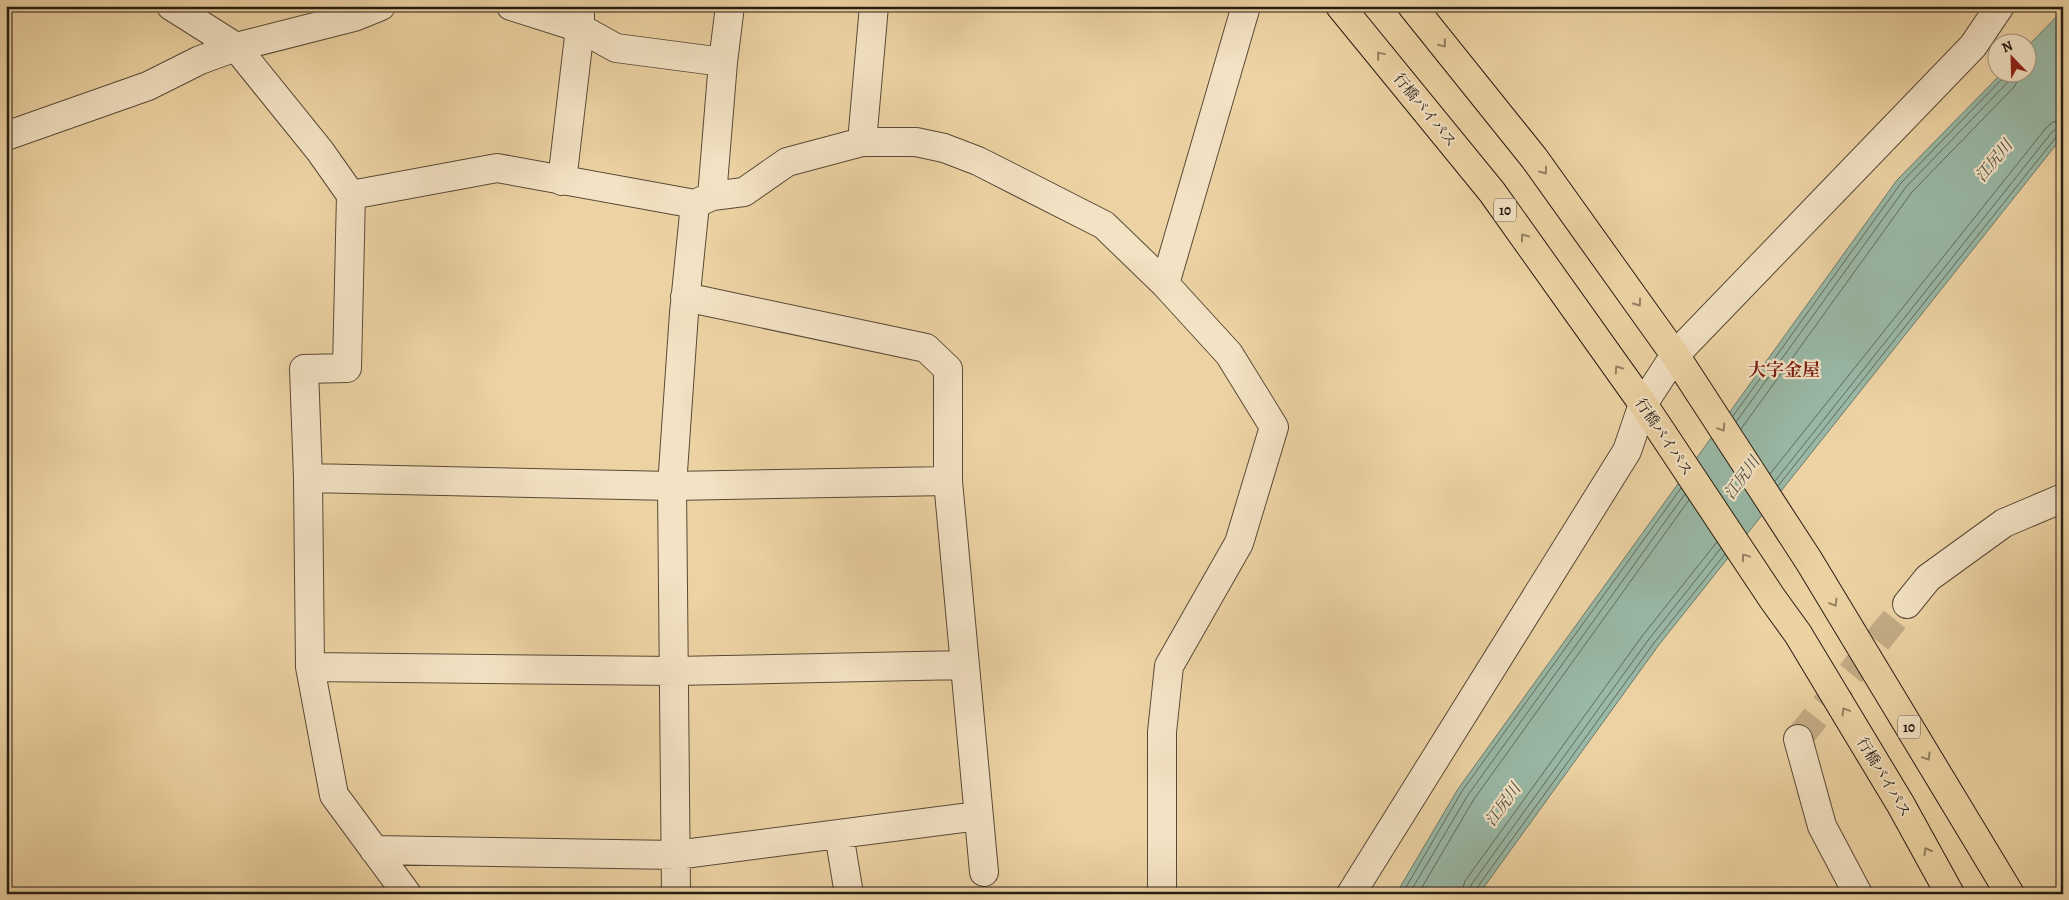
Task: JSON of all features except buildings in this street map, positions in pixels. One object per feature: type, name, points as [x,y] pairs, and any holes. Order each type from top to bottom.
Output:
[{"type":"highway","name":"行橋バイパス","points":[[1340,6],[1492,192],[1649,414],[1798,634],[1901,805],[1950,894]]},
{"type":"highway","name":"10","points":[[1412,6],[1534,158],[1676,355],[1809,561],[2010,894]]},
{"type":"street","points":[[171,6],[236,47],[320,152],[351,195],[346,368],[304,369],[308,478],[310,667],[334,795],[407,894]]},
{"type":"street","points":[[6,136],[148,86],[200,60],[236,47],[354,18],[381,6]]},
{"type":"street","points":[[511,6],[580,17],[616,48],[723,62]]},
{"type":"street","points":[[676,894],[672,486],[685,297],[704,200],[730,6]]},
{"type":"street","points":[[862,142],[874,6]]},
{"type":"street","points":[[1165,284],[1246,6]]},
{"type":"street","points":[[1351,894],[1627,451],[1649,414],[1676,355],[1973,46],[2000,6]]},
{"type":"street","points":[[562,181],[580,17]]},
{"type":"street","points":[[351,195],[498,168],[562,181],[704,200],[744,192],[787,162],[862,142],[916,142],[944,148],[978,161],[1104,225],[1165,284],[1229,354],[1274,428],[1239,543],[1170,666],[1162,732],[1162,894]]},
{"type":"street","points":[[685,297],[926,348],[948,369],[948,481],[984,872]]},
{"type":"street","points":[[308,478],[672,486],[948,481]]},
{"type":"street","points":[[1907,604],[1928,578],[2004,523],[2063,498]]},
{"type":"street","points":[[310,667],[674,671],[964,665]]},
{"type":"street","points":[[1798,739],[1822,826],[1858,894]]},
{"type":"street","points":[[374,850],[676,855],[978,816]]},
{"type":"street","points":[[839,834],[849,894]]},
{"type":"water","name":"江尻川","points":[[2063,10],[2063,136],[1658,646],[1479,894],[1396,894],[1458,789],[1897,180],[1993,82],[2036,82],[2036,38]]},
{"type":"tunnel","points":[[1798,739],[1907,604]]},
{"type":"district","name":"大字金屋","points":[[1784,370]]}]
